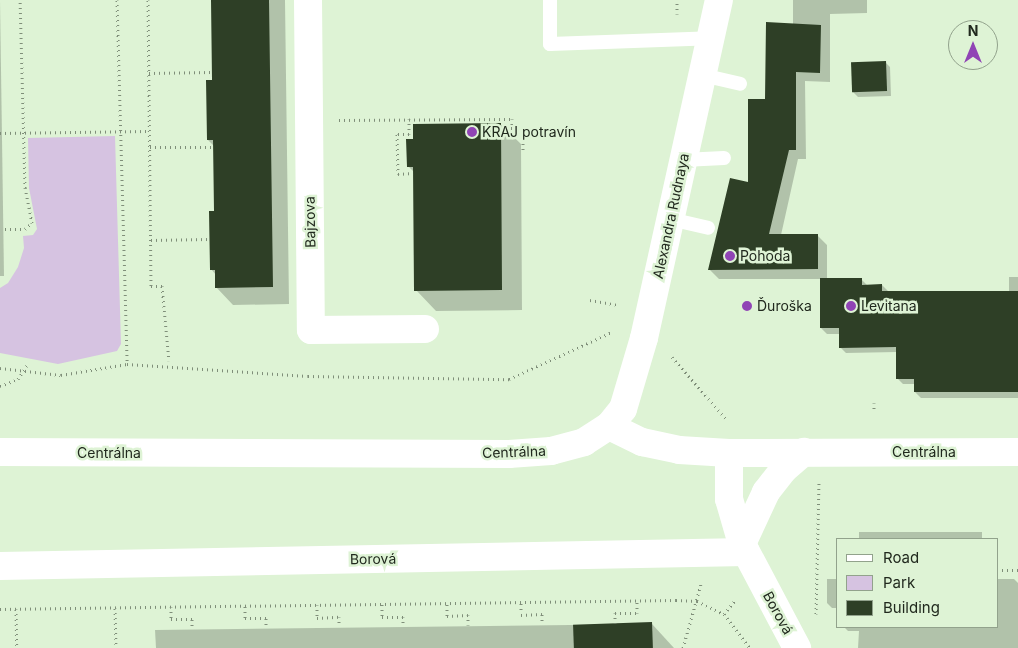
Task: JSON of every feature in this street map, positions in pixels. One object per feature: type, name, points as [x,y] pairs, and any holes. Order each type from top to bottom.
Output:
[{"type":"street","name":"Bajzova","points":[[308,0],[311,330],[425,329]]},
{"type":"street","name":"Alexandra Rudnaya","points":[[609,426],[623,409],[644,338],[719,0]]},
{"type":"street","name":"Centrálna","points":[[0,452],[508,454],[551,451],[584,442],[609,426],[629,437],[679,450],[729,453],[1018,452]]},
{"type":"street","points":[[744,548],[766,492],[783,470],[804,452]]},
{"type":"street","name":"Borová","points":[[729,453],[730,498],[744,548],[797,648]]},
{"type":"street","name":"Borová","points":[[0,566],[709,553],[744,548]]},
{"type":"lane","points":[[550,0],[550,44],[710,38]]},
{"type":"lane","points":[[702,75],[740,84]]},
{"type":"lane","points":[[683,160],[724,158]]},
{"type":"lane","points":[[670,219],[708,228]]},
{"type":"path","points":[[5,230],[25,230],[32,223],[25,188],[20,0]]},
{"type":"path","points":[[117,0],[127,364]]},
{"type":"path","points":[[148,0],[152,286],[162,286],[169,361]]},
{"type":"path","points":[[148,73],[212,72]]},
{"type":"path","points":[[409,119],[409,134],[397,134],[398,174],[413,173]]},
{"type":"path","points":[[309,120],[512,119],[512,128]]},
{"type":"path","points":[[501,128],[523,128],[523,152]]},
{"type":"path","points":[[0,133],[149,131]]},
{"type":"path","points":[[150,147],[213,147]]},
{"type":"path","points":[[151,240],[209,239]]},
{"type":"path","points":[[590,300],[619,305]]},
{"type":"path","points":[[0,368],[61,375],[127,364],[308,376],[509,379],[610,332],[662,342],[672,357],[729,422]]},
{"type":"path","points":[[0,386],[18,379],[26,365]]},
{"type":"path","points":[[874,403],[874,410]]},
{"type":"path","points":[[816,620],[819,474]]},
{"type":"path","points":[[683,648],[709,553]]},
{"type":"path","points":[[998,570],[1018,570]]},
{"type":"path","points":[[724,614],[738,596]]},
{"type":"path","points":[[615,623],[615,613],[637,613],[637,600]]},
{"type":"path","points":[[0,609],[637,600],[697,601],[724,614],[750,648]]},
{"type":"path","points":[[521,602],[521,615],[542,614],[542,623]]},
{"type":"path","points":[[382,604],[382,617],[403,617],[403,625]]},
{"type":"path","points":[[447,604],[447,616],[468,615],[468,624]]},
{"type":"path","points":[[317,605],[317,618],[339,617],[339,626]]},
{"type":"path","points":[[245,606],[245,618],[266,618],[266,627]]},
{"type":"path","points":[[171,607],[171,619],[192,619],[192,628]]},
{"type":"path","points":[[115,608],[116,648]]},
{"type":"path","points":[[16,609],[17,648]]},
{"type":"green space","points":[[115,136],[121,344],[117,351],[58,364],[0,353],[0,288],[8,283],[18,267],[24,248],[23,236],[33,235],[37,229],[29,188],[28,138]]},
{"type":"building","points":[[211,0],[269,0],[273,287],[215,288],[215,270],[210,270],[209,211],[214,211],[213,140],[207,140],[206,80],[212,80]]},
{"type":"building","points":[[766,22],[821,25],[820,73],[796,72],[796,150],[789,150],[769,234],[818,234],[818,269],[708,270],[730,178],[748,182],[748,99],[765,99]]},
{"type":"building","points":[[886,61],[887,91],[852,92],[851,62]]},
{"type":"building","points":[[501,123],[502,290],[414,291],[413,167],[407,167],[406,139],[413,139],[413,124]]},
{"type":"building","points":[[820,278],[862,278],[862,285],[882,284],[882,291],[1018,291],[1018,392],[914,392],[914,379],[896,379],[896,347],[839,348],[839,328],[820,328]]},
{"type":"building","points":[[652,622],[653,648],[574,648],[573,625]]},
{"type":"place","name":"KRAJ potravín","points":[[472,132]]},
{"type":"place","name":"Pohoda","points":[[730,256]]},
{"type":"place","name":"Ďuroška","points":[[747,306]]},
{"type":"place","name":"Levitana","points":[[851,306]]}]
